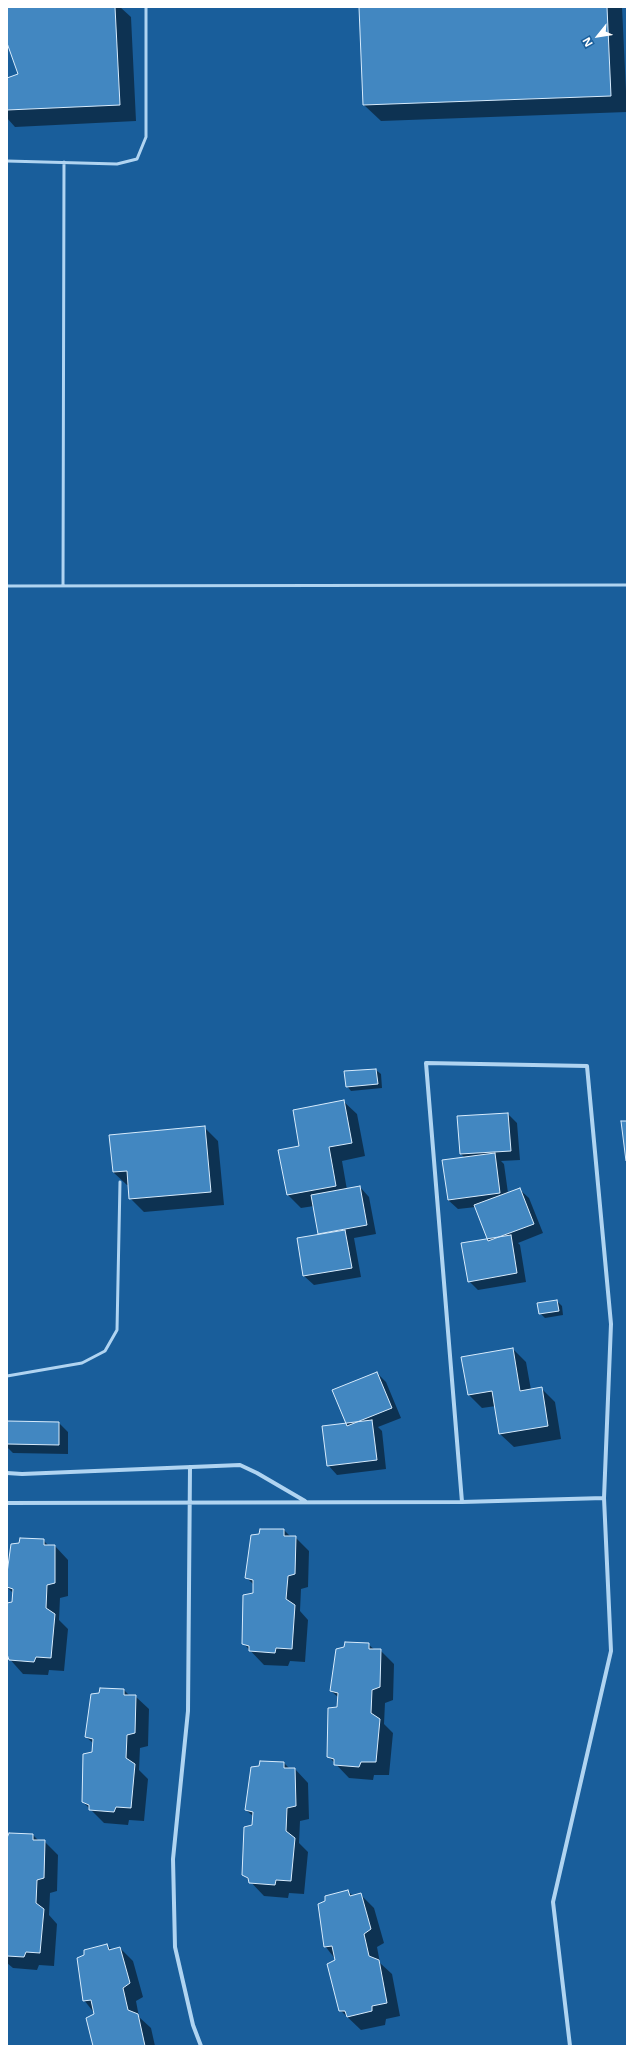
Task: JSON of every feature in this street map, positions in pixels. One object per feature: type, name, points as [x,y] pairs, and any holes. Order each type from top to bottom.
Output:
[{"type":"street","points":[[462,1502],[426,1063],[587,1066],[611,1324],[604,1498],[612,1651],[553,1902],[570,2046]]},
{"type":"street","points":[[7,1473],[240,1465],[257,1473],[305,1501]]},
{"type":"street","points":[[190,1467],[188,1711],[173,1859],[175,1947],[193,2025],[201,2046]]},
{"type":"street","points":[[7,1503],[305,1501],[462,1502],[604,1498]]},
{"type":"lane","points":[[7,161],[117,164],[137,159],[146,137],[147,122],[146,7]]},
{"type":"lane","points":[[63,586],[64,162]]},
{"type":"lane","points":[[7,586],[627,585]]},
{"type":"lane","points":[[7,1376],[82,1363],[105,1351],[117,1330],[120,1182]]},
{"type":"building","points":[[7,7],[115,7],[120,105],[7,110],[7,78],[18,74],[7,43]]},
{"type":"building","points":[[359,7],[607,7],[611,96],[363,105]]},
{"type":"building","points":[[376,1069],[378,1084],[346,1087],[344,1071]]},
{"type":"building","points":[[344,1100],[352,1143],[329,1147],[336,1186],[287,1195],[278,1150],[299,1146],[293,1110]]},
{"type":"building","points":[[508,1113],[511,1151],[460,1154],[457,1116]]},
{"type":"building","points":[[621,1121],[627,1121],[627,1161],[626,1161]]},
{"type":"building","points":[[205,1126],[211,1192],[129,1199],[127,1171],[113,1172],[109,1135]]},
{"type":"building","points":[[495,1153],[500,1193],[448,1200],[442,1160]]},
{"type":"building","points":[[360,1186],[367,1225],[318,1234],[311,1195]]},
{"type":"building","points":[[520,1188],[534,1224],[488,1241],[474,1205]]},
{"type":"building","points":[[345,1230],[352,1268],[303,1276],[297,1238]]},
{"type":"building","points":[[511,1235],[517,1273],[468,1282],[461,1243]]},
{"type":"building","points":[[557,1300],[559,1311],[539,1314],[537,1303]]},
{"type":"building","points":[[513,1348],[520,1391],[542,1387],[548,1426],[499,1434],[492,1391],[468,1395],[461,1357]]},
{"type":"building","points":[[377,1372],[392,1408],[347,1426],[332,1390]]},
{"type":"building","points":[[372,1420],[377,1460],[327,1466],[322,1426]]},
{"type":"building","points":[[7,1421],[59,1422],[59,1445],[7,1444]]},
{"type":"building","points":[[260,1529],[284,1529],[284,1536],[296,1536],[295,1574],[288,1576],[286,1599],[295,1605],[292,1649],[276,1648],[275,1653],[249,1651],[249,1646],[242,1644],[243,1595],[253,1593],[253,1580],[245,1578],[251,1535],[259,1534]]},
{"type":"building","points":[[20,1538],[44,1539],[44,1545],[55,1545],[55,1583],[47,1585],[46,1608],[55,1614],[51,1658],[36,1657],[34,1662],[9,1660],[7,1654],[7,1603],[12,1602],[13,1589],[7,1587],[7,1573],[11,1544],[19,1543]]},
{"type":"building","points":[[345,1642],[369,1643],[369,1649],[381,1649],[380,1687],[372,1690],[371,1713],[380,1719],[376,1762],[361,1762],[359,1767],[334,1765],[334,1759],[327,1757],[328,1708],[337,1707],[338,1693],[330,1691],[336,1649],[344,1647]]},
{"type":"building","points":[[100,1688],[124,1689],[124,1695],[136,1695],[135,1733],[127,1735],[126,1758],[135,1764],[131,1808],[116,1807],[114,1812],[89,1810],[89,1805],[82,1802],[83,1754],[92,1752],[93,1739],[85,1737],[91,1694],[99,1693]]},
{"type":"building","points":[[260,1761],[284,1762],[284,1768],[295,1768],[296,1806],[287,1808],[286,1831],[295,1838],[291,1881],[276,1880],[275,1885],[249,1883],[248,1878],[242,1875],[244,1827],[252,1825],[253,1812],[245,1810],[251,1767],[259,1766]]},
{"type":"building","points":[[9,1833],[33,1834],[33,1840],[45,1840],[44,1878],[37,1880],[36,1903],[44,1909],[40,1953],[26,1952],[24,1957],[7,1956],[7,1838]]},
{"type":"building","points":[[348,1890],[350,1896],[361,1893],[371,1929],[364,1934],[369,1956],[379,1960],[387,2003],[372,2006],[372,2011],[347,2017],[345,2011],[339,2011],[327,1964],[335,1960],[332,1946],[324,1947],[318,1904],[325,1901],[325,1896]]},
{"type":"building","points":[[107,1944],[109,1950],[120,1947],[130,1983],[123,1988],[128,2010],[138,2014],[145,2046],[93,2046],[86,2018],[94,2014],[91,2000],[83,2001],[77,1958],[84,1955],[84,1950]]}]
